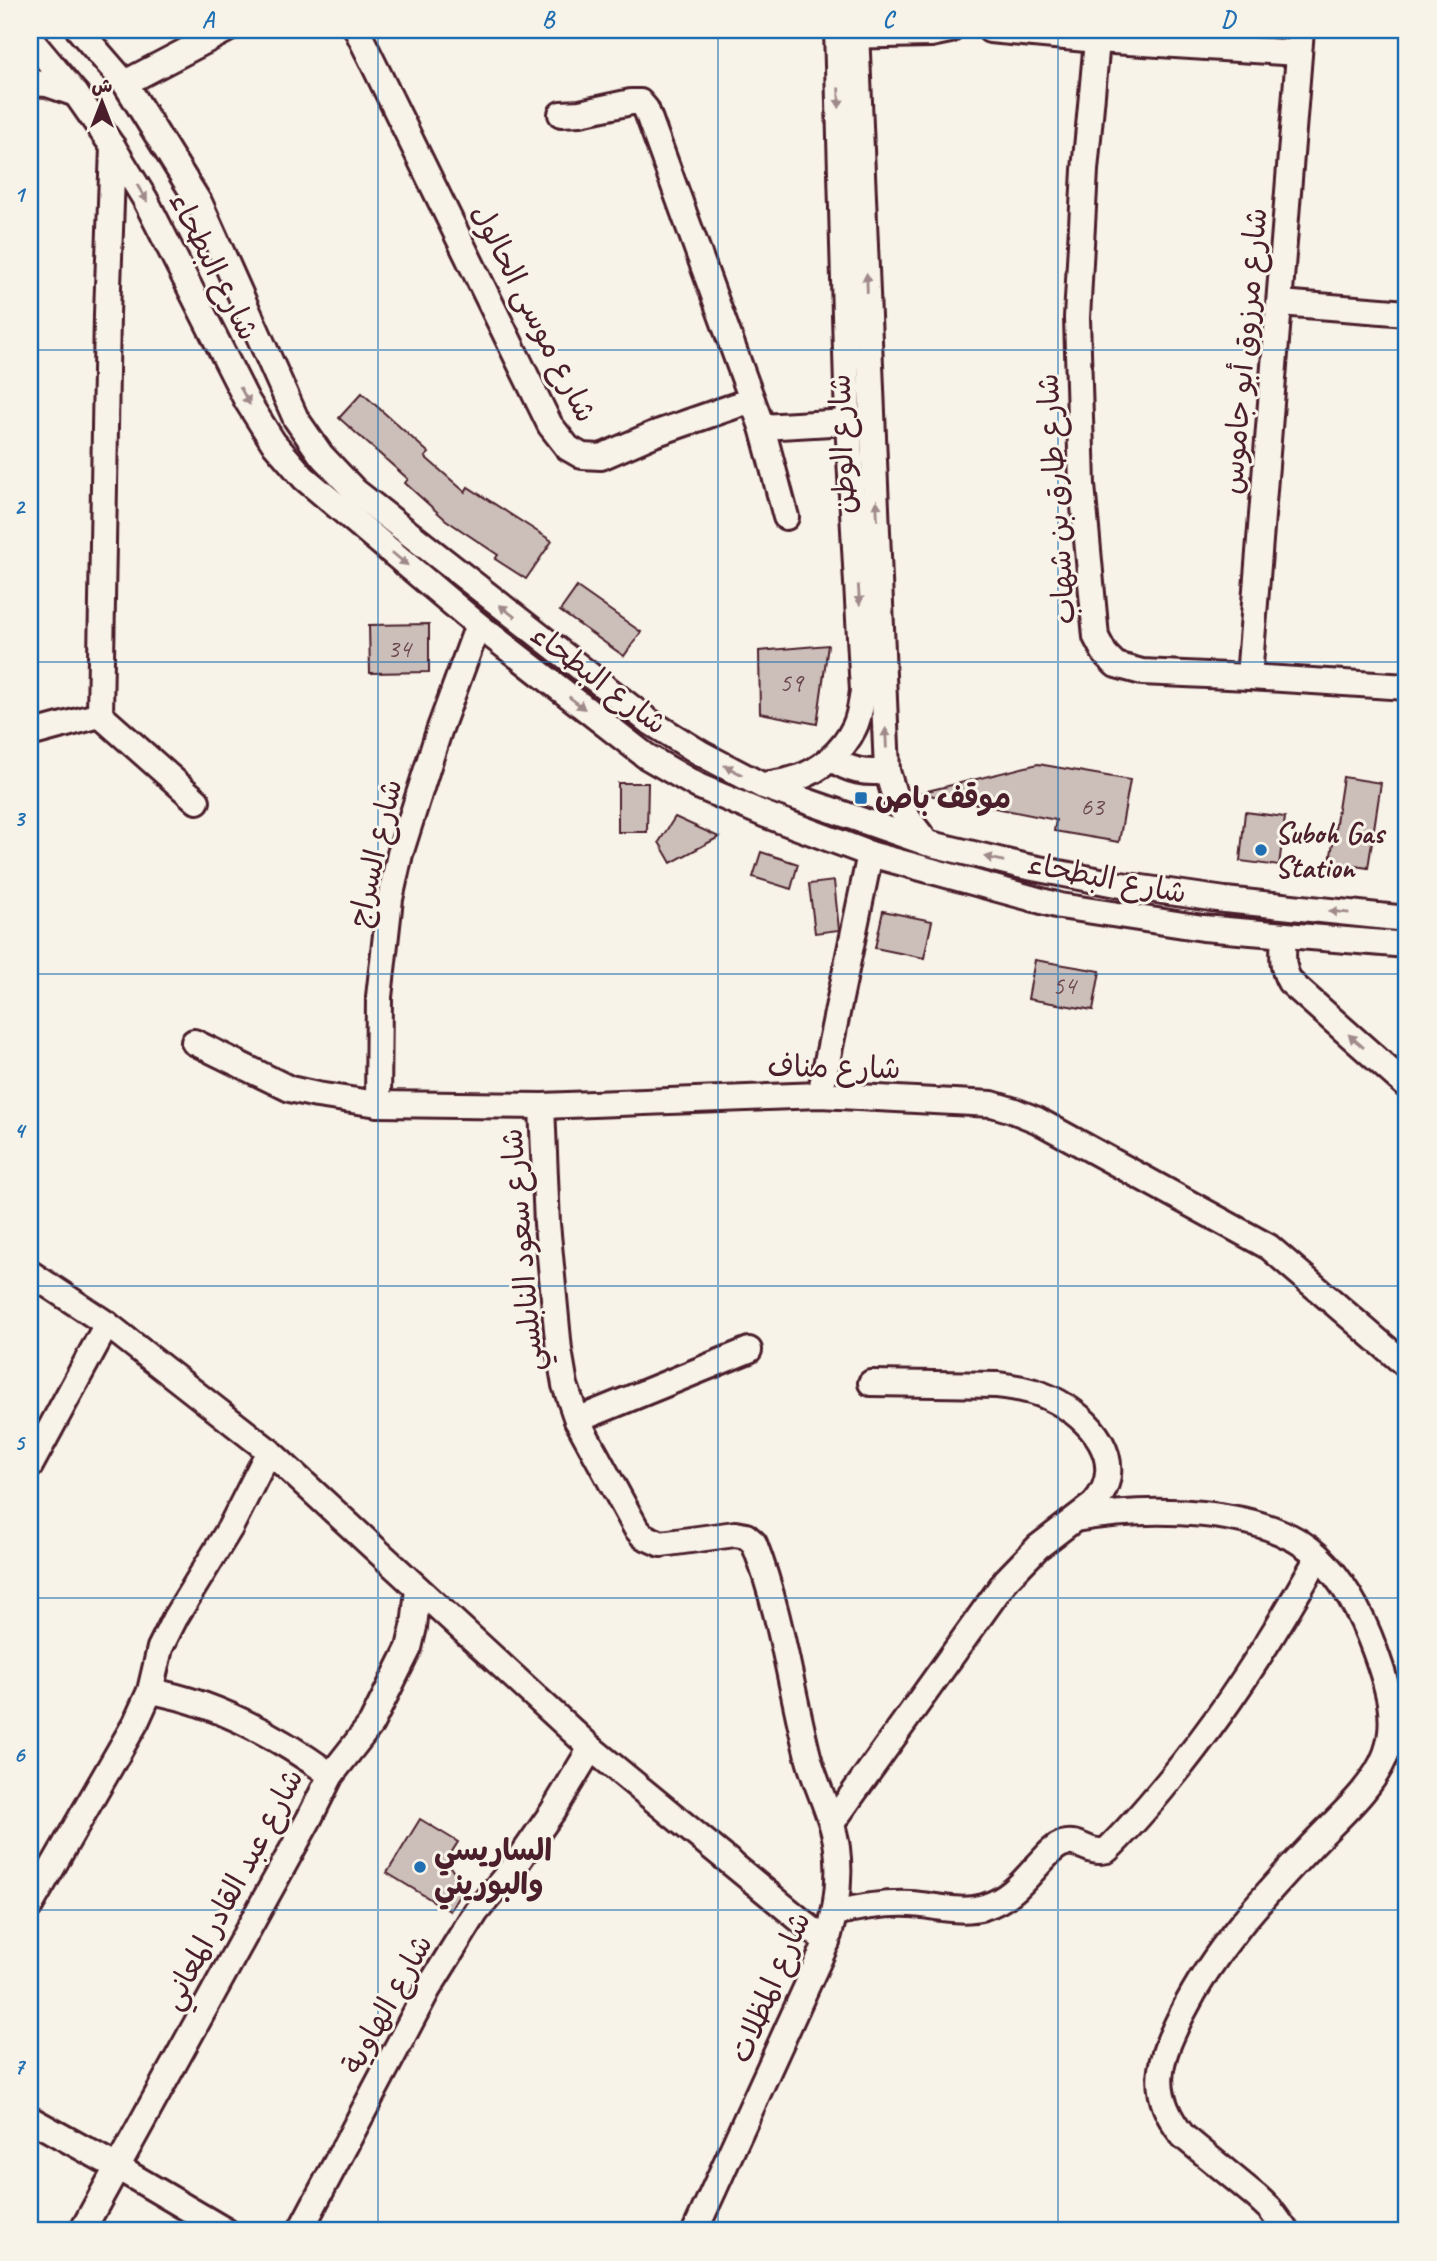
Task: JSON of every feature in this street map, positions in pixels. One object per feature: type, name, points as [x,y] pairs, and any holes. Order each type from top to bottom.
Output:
[{"type":"street","points":[[125,83],[226,30]]},
{"type":"street","name":"شارع موسى الحالول","points":[[358,30],[544,414],[568,448],[582,456],[601,457],[653,433],[752,400]]},
{"type":"street","points":[[847,33],[931,34],[950,30]]},
{"type":"street","points":[[990,30],[1300,41]]},
{"type":"street","name":"شارع الوطن","points":[[763,786],[797,778],[831,758],[855,727],[863,691],[848,422],[847,33]]},
{"type":"street","name":"شارع الوطن","points":[[847,33],[887,771],[897,804],[927,843]]},
{"type":"street","name":"شارع طارق بن شهاب","points":[[1097,35],[1085,170],[1077,318],[1082,485],[1096,637],[1105,654],[1116,665],[1129,670],[1407,687]]},
{"type":"street","name":"شارع البطحاء","points":[[90,36],[125,83],[200,204],[296,419],[321,455],[355,492],[647,720],[702,754],[763,786],[927,843],[1121,886],[1407,919]]},
{"type":"street","name":"شارع البطحاء","points":[[30,39],[76,94],[145,198],[247,401],[273,442],[304,478],[478,625],[646,756],[698,786],[870,854],[1059,906],[1203,928],[1407,945]]},
{"type":"street","name":"شارع مرزوق أبو جاموس","points":[[1249,677],[1300,41]]},
{"type":"street","points":[[30,83],[47,84],[76,94]]},
{"type":"street","points":[[561,114],[595,111],[631,102],[640,102],[646,109],[762,427],[786,517]]},
{"type":"street","points":[[113,147],[107,314],[100,715],[197,801]]},
{"type":"street","points":[[1280,303],[1407,313]]},
{"type":"street","points":[[762,427],[848,422]]},
{"type":"street","name":"شارع السراج","points":[[378,1104],[379,997],[390,899],[400,854],[439,731],[478,625]]},
{"type":"street","points":[[30,734],[100,715]]},
{"type":"street","points":[[831,758],[842,766],[857,771],[887,771]]},
{"type":"street","points":[[821,1095],[870,854]]},
{"type":"street","points":[[1284,935],[1282,963],[1290,982],[1407,1086]]},
{"type":"street","name":"شارع مناف","points":[[194,1042],[290,1089],[378,1104],[542,1106],[821,1095],[992,1104],[1037,1120],[1269,1247],[1407,1366]]},
{"type":"street","name":"شارع سعود النابلسي","points":[[542,1106],[547,1224],[559,1350],[565,1385],[577,1420],[636,1528],[643,1536],[661,1544],[735,1534],[746,1536],[754,1543],[782,1635],[808,1757]]},
{"type":"street","points":[[30,1273],[107,1324],[269,1451],[591,1748],[827,1942]]},
{"type":"street","points":[[30,1466],[107,1324]]},
{"type":"street","points":[[577,1420],[749,1350]]},
{"type":"street","points":[[832,1823],[1006,1580],[1038,1547],[1100,1496],[1107,1475],[1107,1463],[1100,1439],[1093,1429],[1065,1406],[1050,1398],[1015,1387],[871,1383]]},
{"type":"street","points":[[30,1906],[125,1742],[150,1691],[160,1648],[175,1618],[230,1528],[269,1451]]},
{"type":"street","points":[[1075,1519],[1142,1511],[1198,1514],[1270,1528],[1304,1545],[1331,1571],[1354,1605],[1383,1674],[1392,1713],[1391,1738],[1373,1778],[1247,1915],[1223,1946],[1191,1996],[1167,2043],[1160,2068],[1162,2096],[1173,2124],[1183,2136],[1270,2209],[1286,2231]]},
{"type":"street","points":[[836,1913],[883,1904],[929,1905],[962,1910],[983,1907],[1007,1896],[1061,1844],[1075,1843],[1091,1851],[1107,1850],[1151,1802],[1219,1717],[1255,1665],[1318,1557]]},
{"type":"street","points":[[331,1775],[371,1724],[409,1648],[418,1589]]},
{"type":"street","name":"شارع عبد القادر المعاني","points":[[82,2231],[331,1775],[230,1714],[178,1696],[150,1691]]},
{"type":"street","name":"شارع الهاوية","points":[[300,2231],[428,1989],[476,1912],[516,1864],[553,1811],[591,1748]]},
{"type":"street","name":"شارع المظلات","points":[[695,2231],[827,1942],[836,1913],[839,1868],[837,1846],[832,1823],[808,1757]]},
{"type":"street","points":[[30,2119],[117,2167],[217,2230]]},
{"type":"building","points":[[362,393],[429,453],[425,457],[465,492],[468,487],[552,541],[526,579],[495,559],[498,555],[446,520],[405,483],[408,479],[339,418]]},
{"type":"building","points":[[577,587],[641,632],[624,656],[560,611]]},
{"type":"building","points":[[429,624],[429,672],[370,673],[369,625]]},
{"type":"building","points":[[828,645],[817,724],[760,713],[759,651]]},
{"type":"building","points":[[1038,764],[1130,780],[1119,842],[1054,831],[1056,820],[919,793]]},
{"type":"building","points":[[1343,777],[1381,783],[1368,868],[1330,862]]},
{"type":"building","points":[[618,783],[648,783],[647,832],[618,832]]},
{"type":"building","points":[[1245,812],[1285,817],[1279,866],[1240,861]]},
{"type":"building","points":[[675,817],[719,837],[671,863],[659,842]]},
{"type":"building","points":[[761,852],[798,864],[791,889],[753,877]]},
{"type":"building","points":[[834,881],[839,930],[815,933],[809,884]]},
{"type":"building","points":[[883,911],[932,921],[924,958],[875,948]]},
{"type":"building","points":[[1035,960],[1100,971],[1093,1010],[1028,999]]},
{"type":"building","name":"الساريسي والبوريني","points":[[420,1819],[458,1842],[446,1861],[464,1887],[450,1911],[387,1873]]},
{"type":"place","name":"موقف باص","points":[[861,798]]},
{"type":"place","name":"Suboh Gas Station","points":[[1261,850]]},
{"type":"place","name":"الساريسي والبوريني","points":[[420,1867]]}]
